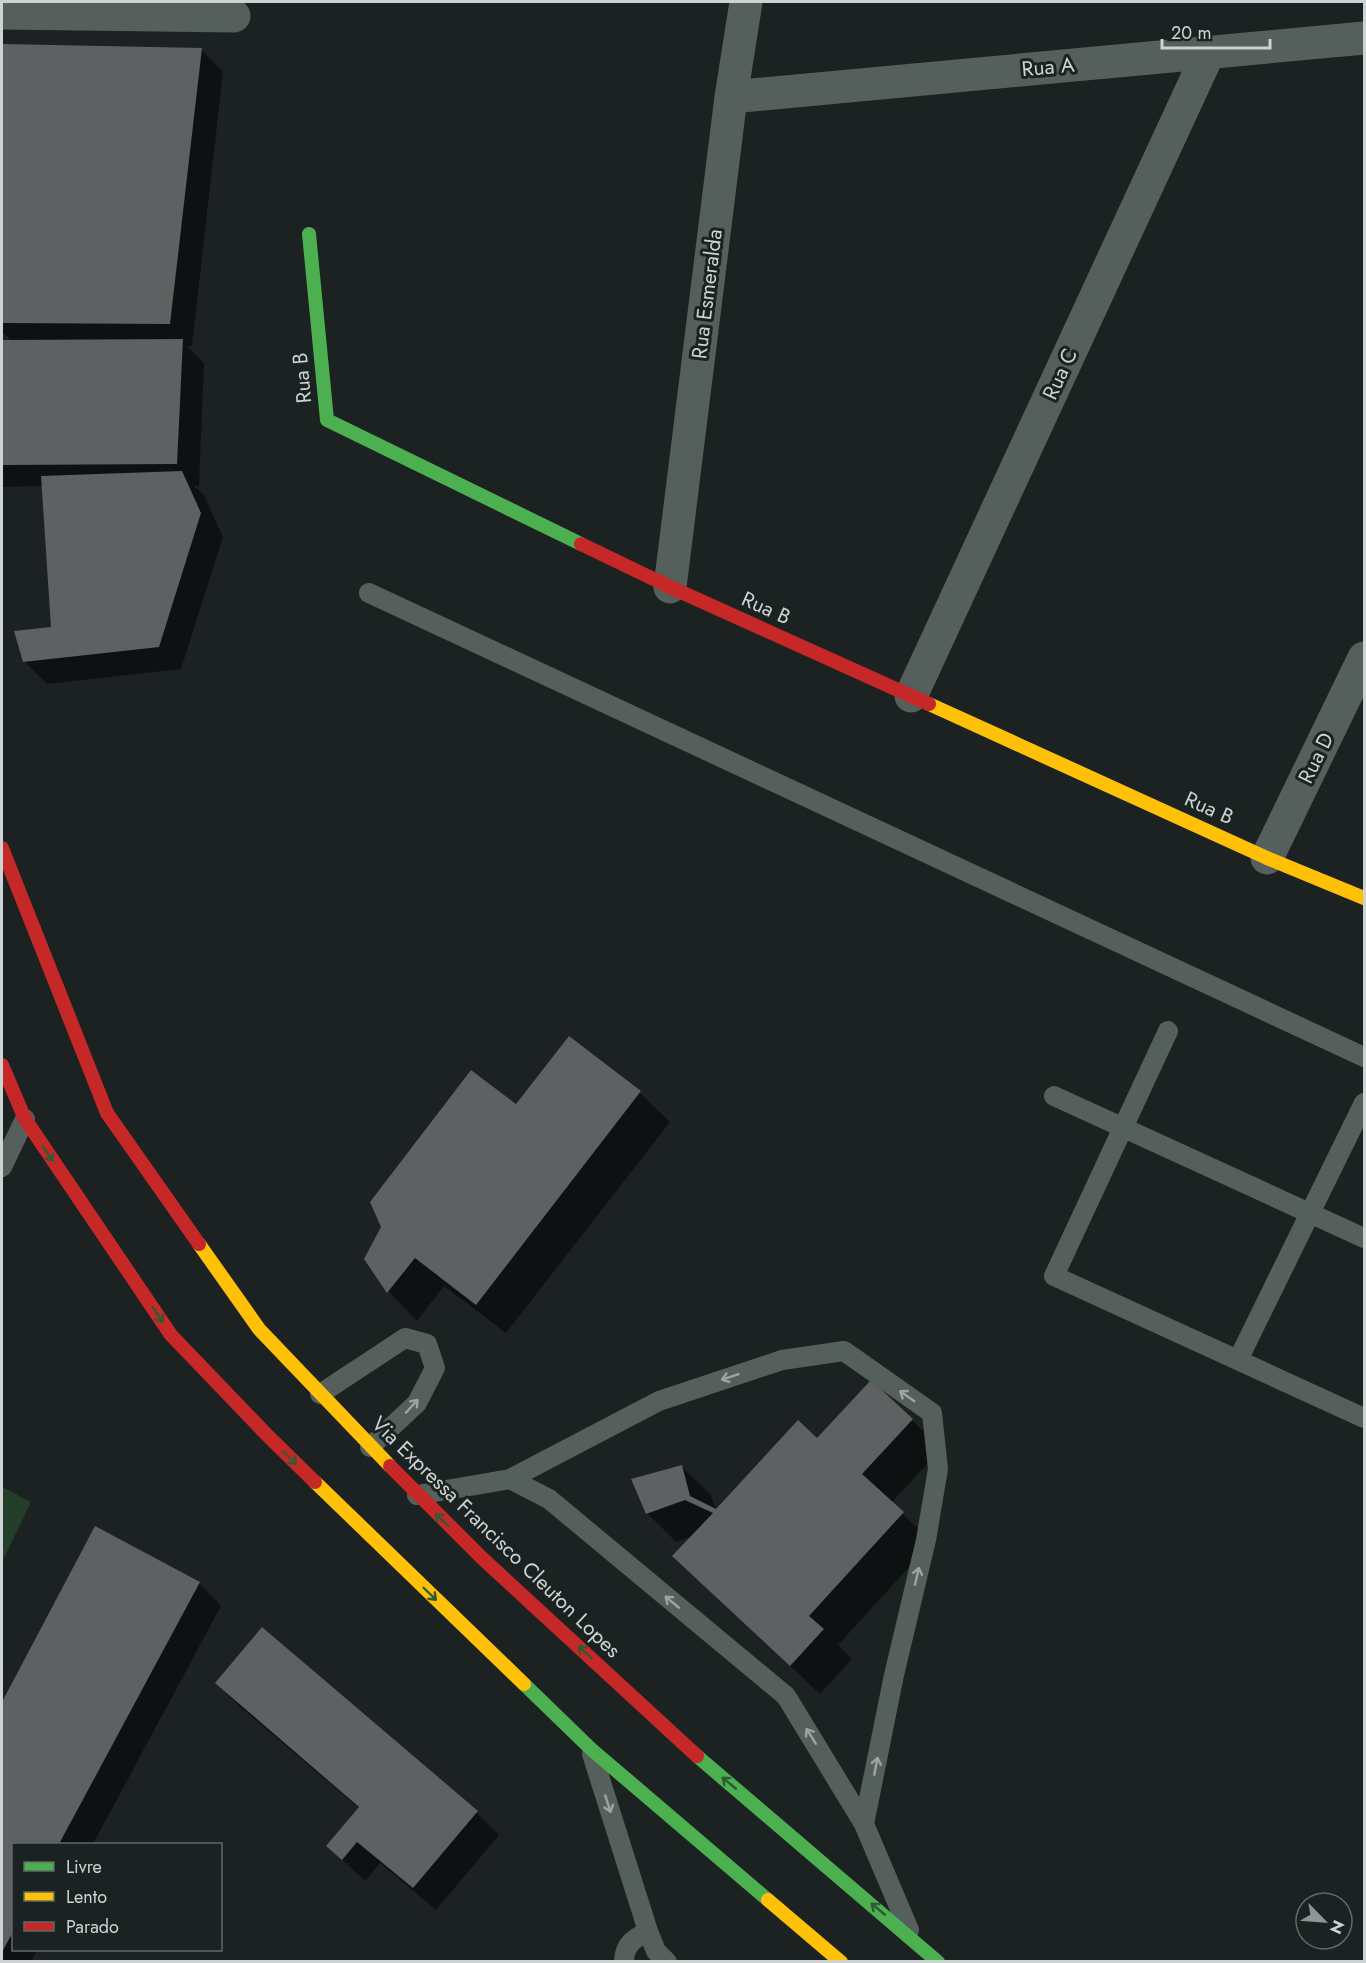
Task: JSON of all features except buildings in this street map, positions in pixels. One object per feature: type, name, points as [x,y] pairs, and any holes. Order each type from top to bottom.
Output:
[{"type":"main road","name":"Rua B","points":[[309,234],[327,420],[670,587],[1267,858],[1365,898]]},
{"type":"main road","name":"Via Expressa Francisco Cleuton Lopes","points":[[2,848],[106,1113],[259,1329],[417,1495],[707,1765],[938,1962]]},
{"type":"main road","points":[[2,1065],[25,1119],[171,1335],[268,1436],[591,1749],[842,1962]]},
{"type":"street","name":"Rua Esmeralda","points":[[670,587],[731,97],[746,2]]},
{"type":"street","points":[[2,13],[234,9]]},
{"type":"street","name":"Rua A","points":[[731,97],[1365,38]]},
{"type":"street","name":"Rua C","points":[[911,696],[1209,52]]},
{"type":"street","name":"Rua D","points":[[1267,858],[1365,658]]},
{"type":"lane","points":[[369,593],[1365,1058]]},
{"type":"lane","points":[[1168,1031],[1054,1275],[1365,1418]]},
{"type":"lane","points":[[1054,1096],[1365,1238]]},
{"type":"lane","points":[[1238,1360],[1365,1103]]},
{"type":"lane","points":[[2,1167],[25,1119]]},
{"type":"lane","points":[[320,1394],[405,1338],[427,1344],[435,1368],[417,1403],[370,1447]]},
{"type":"lane","points":[[417,1495],[510,1479],[659,1401],[782,1360],[844,1351],[932,1413],[938,1469],[926,1540],[894,1675],[864,1824]]},
{"type":"lane","points":[[510,1479],[549,1500],[786,1696],[864,1824],[912,1938]]},
{"type":"lane","points":[[591,1749],[648,1931],[656,1951],[667,1962]]},
{"type":"lane","points":[[624,1962],[624,1954],[631,1941],[648,1931]]},
{"type":"green space","points":[[2,1487],[31,1502],[2,1562]]},
{"type":"traffic: fast","points":[[309,234],[327,420],[581,544]]},
{"type":"traffic: fast","points":[[524,1684],[591,1749],[768,1900]]},
{"type":"traffic: fast","points":[[697,1756],[938,1962]]},
{"type":"traffic: slow","points":[[929,704],[1267,858],[1364,898]]},
{"type":"traffic: slow","points":[[199,1244],[259,1329],[390,1466]]},
{"type":"traffic: slow","points":[[315,1482],[524,1684]]},
{"type":"traffic: slow","points":[[768,1900],[841,1962]]},
{"type":"traffic: jam","points":[[581,544],[670,587],[929,704]]},
{"type":"traffic: jam","points":[[2,848],[107,1113],[199,1244]]},
{"type":"traffic: jam","points":[[2,1065],[25,1119],[171,1335],[315,1482]]},
{"type":"traffic: jam","points":[[390,1466],[482,1558],[697,1756]]}]
